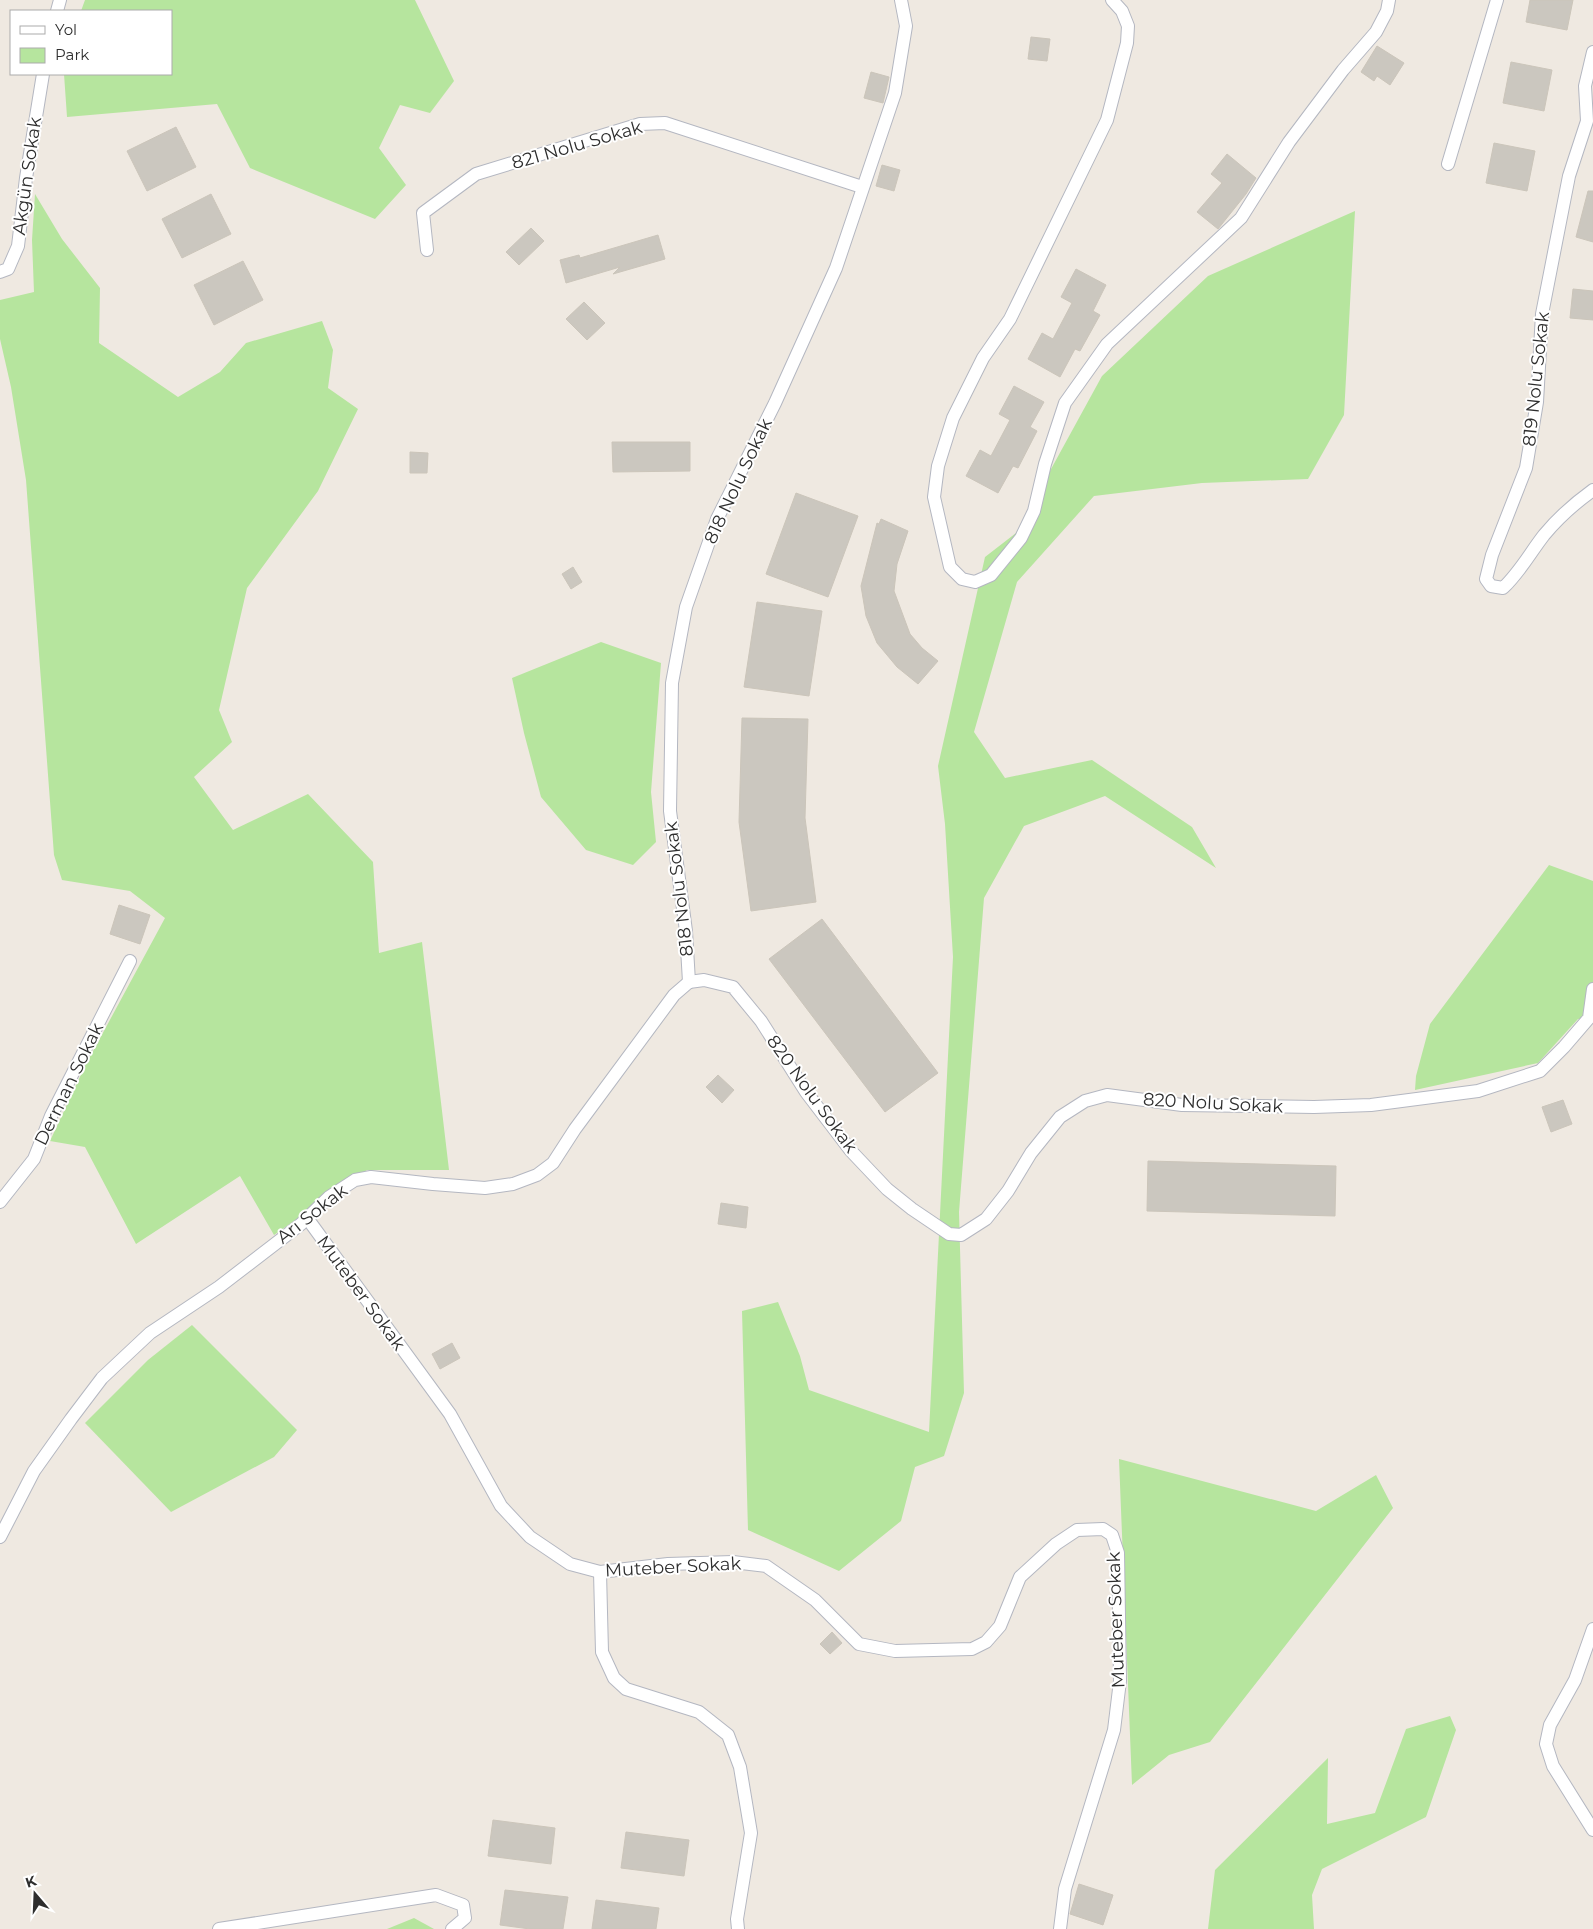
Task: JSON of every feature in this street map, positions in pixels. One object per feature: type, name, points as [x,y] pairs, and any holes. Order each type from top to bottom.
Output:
[{"type":"street","name":"818 Nolu Sokak","points":[[689,982],[686,931],[670,811],[672,683],[686,607],[717,518],[775,403],[836,268],[895,93],[906,26],[901,0]]},
{"type":"street","points":[[1112,0],[1122,11],[1128,26],[1128,43],[1107,120],[1010,319],[983,358],[953,418],[938,466],[934,497],[950,567],[962,579],[974,582],[991,576],[1021,538],[1034,511],[1045,464],[1065,403],[1107,344],[1241,218],[1289,142],[1343,70],[1376,32],[1387,11],[1389,0]]},
{"type":"street","points":[[1448,164],[1497,0]]},
{"type":"street","name":"819 Nolu Sokak","points":[[1593,52],[1585,86],[1590,121],[1569,176],[1542,314],[1537,402],[1526,468],[1492,555],[1486,579],[1491,586],[1503,588],[1516,576],[1544,536],[1576,502],[1593,490]]},
{"type":"street","name":"Akgün Sokak","points":[[0,272],[8,269],[18,246],[26,178],[43,75]]},
{"type":"street","name":"821 Nolu Sokak","points":[[427,250],[423,213],[476,174],[640,124],[665,123],[862,187]]},
{"type":"street","name":"Derman Sokak","points":[[0,1202],[34,1159],[51,1116],[130,961]]},
{"type":"street","name":"820 Nolu Sokak","points":[[689,982],[704,980],[733,988],[761,1021],[806,1092],[857,1157],[887,1189],[912,1209],[949,1234],[961,1235],[986,1220],[1008,1191],[1030,1153],[1060,1118],[1085,1101],[1107,1096],[1182,1105],[1314,1107],[1372,1105],[1478,1092],[1540,1071],[1589,1018],[1593,989]]},
{"type":"street","name":"Arı Sokak","points":[[0,1537],[34,1471],[102,1378],[150,1333],[219,1286],[307,1218],[329,1197],[356,1180],[371,1177],[485,1188],[513,1184],[537,1175],[553,1163],[575,1129],[674,995],[689,982]]},
{"type":"street","name":"Muteber Sokak","points":[[307,1218],[450,1414],[501,1506],[530,1537],[570,1564],[600,1572],[668,1564],[733,1562],[766,1566],[816,1600],[859,1644],[895,1650],[972,1649],[986,1642],[1000,1626],[1020,1578],[1056,1544],[1077,1530],[1103,1529],[1112,1535],[1118,1553],[1120,1681],[1114,1730],[1065,1888],[1060,1929]]},
{"type":"street","points":[[600,1572],[602,1652],[614,1678],[626,1689],[699,1712],[728,1735],[740,1767],[751,1833],[737,1919],[738,1929]]},
{"type":"street","points":[[1593,1629],[1576,1680],[1550,1725],[1546,1744],[1553,1766],[1593,1830]]},
{"type":"street","points":[[219,1929],[436,1895],[463,1905],[465,1918],[452,1929]]},
{"type":"green space","points":[[85,0],[415,0],[454,81],[430,113],[400,105],[379,148],[406,185],[375,219],[250,168],[217,104],[67,117],[64,75],[172,75],[172,10],[81,10]]},
{"type":"green space","points":[[35,194],[62,239],[100,288],[99,343],[178,397],[220,372],[246,343],[322,321],[333,350],[328,388],[358,409],[318,491],[247,588],[219,710],[232,742],[194,777],[233,830],[308,794],[373,862],[379,953],[422,942],[449,1170],[367,1170],[274,1235],[240,1176],[136,1244],[85,1147],[50,1141],[85,1066],[165,918],[130,891],[62,880],[54,855],[26,480],[11,387],[0,339],[0,300],[34,292],[32,240]]},
{"type":"green space","points":[[1355,211],[1344,415],[1308,479],[1202,483],[1094,496],[1017,582],[974,732],[1005,778],[1092,760],[1192,827],[1216,868],[1105,796],[1024,826],[984,898],[959,1212],[964,1393],[944,1456],[915,1467],[901,1521],[839,1571],[748,1530],[742,1311],[778,1302],[800,1356],[809,1390],[929,1432],[953,957],[945,824],[938,766],[985,557],[1016,533],[1102,376],[1208,276]]},
{"type":"green space","points":[[601,642],[661,663],[651,792],[656,842],[633,865],[586,850],[541,797],[512,678]]},
{"type":"green space","points":[[1549,865],[1593,881],[1593,1018],[1578,1019],[1538,1063],[1415,1090],[1416,1076],[1430,1024]]},
{"type":"green space","points":[[192,1325],[297,1430],[274,1457],[171,1512],[85,1423],[148,1360]]},
{"type":"green space","points":[[1119,1459],[1316,1511],[1376,1475],[1393,1508],[1210,1742],[1169,1755],[1132,1785]]},
{"type":"green space","points":[[1450,1716],[1456,1730],[1426,1817],[1322,1869],[1312,1895],[1314,1929],[1208,1929],[1215,1870],[1328,1758],[1327,1824],[1375,1813],[1406,1729]]},
{"type":"green space","points":[[414,1918],[434,1929],[387,1929]]},
{"type":"building","points":[[1530,0],[1573,0],[1567,30],[1526,22]]},
{"type":"building","points":[[1031,37],[1050,39],[1047,61],[1028,59]]},
{"type":"building","points":[[1377,46],[1404,63],[1390,85],[1377,76],[1374,81],[1361,72]]},
{"type":"building","points":[[1511,62],[1552,70],[1544,111],[1503,103]]},
{"type":"building","points":[[871,72],[889,77],[883,103],[864,98]]},
{"type":"building","points":[[176,127],[196,167],[147,191],[127,151]]},
{"type":"building","points":[[1494,143],[1535,151],[1527,191],[1486,183]]},
{"type":"building","points":[[1227,154],[1256,178],[1246,194],[1218,229],[1197,212],[1222,183],[1211,174]]},
{"type":"building","points":[[882,165],[900,170],[894,191],[876,186]]},
{"type":"building","points":[[1588,191],[1593,191],[1593,242],[1576,237]]},
{"type":"building","points":[[211,194],[231,234],[182,258],[162,219]]},
{"type":"building","points":[[531,228],[544,241],[519,265],[506,252]]},
{"type":"building","points":[[658,235],[665,259],[613,274],[620,267],[566,283],[560,260],[579,255],[580,258]]},
{"type":"building","points":[[243,261],[263,300],[214,325],[194,285]]},
{"type":"building","points":[[1076,269],[1106,285],[1093,311],[1100,315],[1080,351],[1075,349],[1060,377],[1028,359],[1042,333],[1053,339],[1072,303],[1061,297]]},
{"type":"building","points":[[1573,289],[1593,291],[1593,320],[1570,318]]},
{"type":"building","points":[[584,302],[605,323],[587,340],[566,319]]},
{"type":"building","points":[[1014,386],[1044,402],[1030,427],[1037,431],[1018,468],[1013,466],[998,493],[966,476],[980,450],[991,456],[1010,420],[999,414]]},
{"type":"building","points":[[612,442],[690,442],[690,471],[613,472]]},
{"type":"building","points":[[410,452],[428,453],[427,473],[410,473]]},
{"type":"building","points":[[796,493],[858,516],[828,597],[766,574]]},
{"type":"building","points":[[881,519],[908,531],[897,564],[894,591],[910,634],[922,648],[938,661],[918,684],[897,667],[877,643],[866,616],[861,586],[877,523],[879,524]]},
{"type":"building","points":[[573,567],[582,582],[571,589],[562,574]]},
{"type":"building","points":[[757,602],[822,611],[809,696],[744,687]]},
{"type":"building","points":[[742,718],[808,719],[805,818],[816,902],[751,911],[739,822]]},
{"type":"building","points":[[119,905],[150,915],[140,944],[110,934]]},
{"type":"building","points":[[822,919],[938,1073],[885,1112],[769,959]]},
{"type":"building","points":[[718,1075],[734,1090],[722,1103],[706,1087]]},
{"type":"building","points":[[1563,1100],[1572,1124],[1551,1132],[1542,1107]]},
{"type":"building","points":[[1148,1161],[1336,1166],[1335,1216],[1147,1211]]},
{"type":"building","points":[[721,1203],[748,1207],[746,1228],[718,1224]]},
{"type":"building","points":[[452,1343],[460,1358],[440,1369],[432,1354]]},
{"type":"building","points":[[832,1632],[842,1643],[830,1654],[820,1644]]},
{"type":"building","points":[[493,1820],[555,1828],[551,1864],[488,1856]]},
{"type":"building","points":[[626,1832],[689,1840],[684,1876],[621,1868]]},
{"type":"building","points":[[1079,1884],[1113,1895],[1103,1925],[1070,1914]]},
{"type":"building","points":[[505,1890],[568,1897],[563,1929],[530,1929],[500,1925]]},
{"type":"building","points":[[596,1900],[659,1908],[656,1929],[592,1929]]}]
